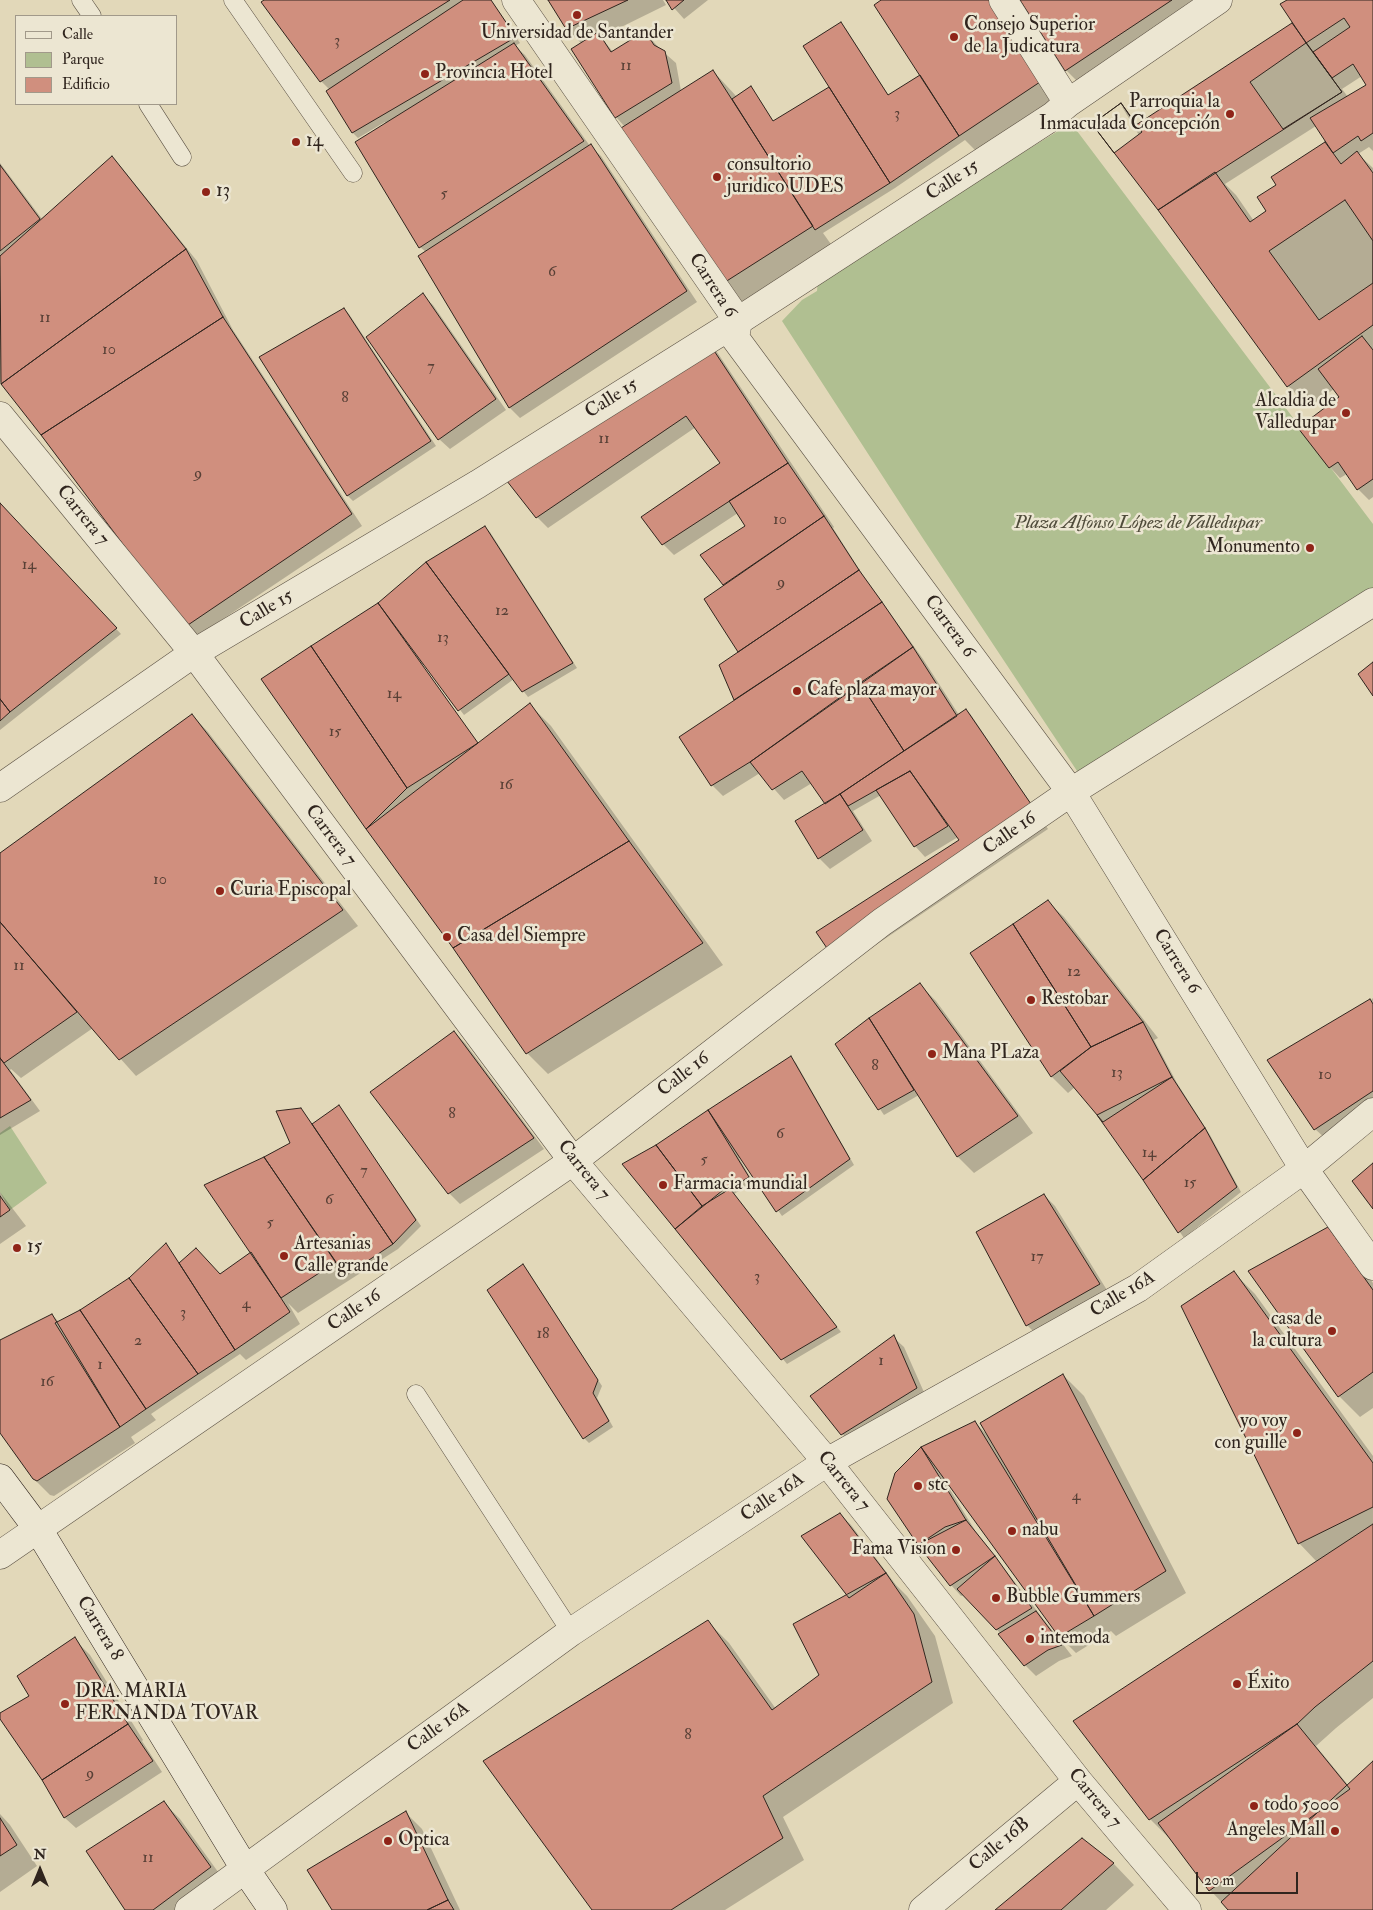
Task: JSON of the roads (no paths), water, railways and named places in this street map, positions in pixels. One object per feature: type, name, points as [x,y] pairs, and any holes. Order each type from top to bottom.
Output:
[{"type":"street","name":"Carrera 6","points":[[516,0],[738,321],[735,338],[1071,792],[1304,1169],[1373,1266]]},
{"type":"street","points":[[1003,0],[1068,103]]},
{"type":"street","name":"Calle 15","points":[[0,788],[194,653],[478,484],[738,321],[1053,116],[1068,103],[1218,0]]},
{"type":"street","name":"Carrera 7","points":[[0,416],[194,653],[573,1161],[827,1462],[1078,1781],[1187,1910]]},
{"type":"street","name":"Calle 16","points":[[0,1555],[573,1161],[882,922],[1071,792],[1373,602]]},
{"type":"street","name":"Calle 16A","points":[[188,1910],[571,1632],[827,1462],[1138,1288],[1304,1169],[1373,1112]]},
{"type":"street","name":"Carrera 8","points":[[0,1478],[38,1529],[245,1869],[273,1910]]},
{"type":"street","name":"Calle 16B","points":[[923,1910],[1078,1781]]},
{"type":"lane","points":[[81,0],[91,15]]},
{"type":"lane","points":[[233,0],[353,173]]},
{"type":"lane","points":[[149,105],[182,157]]},
{"type":"lane","points":[[416,1394],[571,1632]]},
{"type":"place","name":"Universidad de Santander","points":[[577,15]]},
{"type":"place","name":"Consejo Superior de la Judicatura","points":[[954,37]]},
{"type":"place","name":"Provincia Hotel","points":[[425,74]]},
{"type":"place","name":"Parroquia la Inmaculada Concepción","points":[[1230,114]]},
{"type":"place","name":"14","points":[[296,142]]},
{"type":"place","name":"consultorio juridico UDES","points":[[717,177]]},
{"type":"place","name":"13","points":[[206,192]]},
{"type":"place","name":"Alcaldia de Valledupar","points":[[1346,413]]},
{"type":"place","name":"Monumento","points":[[1310,548]]},
{"type":"place","name":"Cafe plaza mayor","points":[[797,691]]},
{"type":"place","name":"Curia Episcopal","points":[[220,891]]},
{"type":"place","name":"Casa del Siempre","points":[[447,937]]},
{"type":"place","name":"Restobar","points":[[1031,1000]]},
{"type":"place","name":"Mana PLaza","points":[[932,1054]]},
{"type":"place","name":"Farmacia mundial","points":[[663,1185]]},
{"type":"place","name":"15","points":[[17,1248]]},
{"type":"place","name":"Artesanias Calle grande","points":[[284,1256]]},
{"type":"place","name":"casa de la cultura","points":[[1332,1331]]},
{"type":"place","name":"yo voy con guille","points":[[1297,1433]]},
{"type":"place","name":"stc","points":[[918,1486]]},
{"type":"place","name":"nabu","points":[[1012,1531]]},
{"type":"place","name":"Fama Vision","points":[[956,1550]]},
{"type":"place","name":"Bubble Gummers","points":[[996,1598]]},
{"type":"place","name":"intemoda","points":[[1030,1639]]},
{"type":"place","name":"Éxito","points":[[1237,1684]]},
{"type":"place","name":"DRA. MARIA FERNANDA TOVAR","points":[[65,1704]]},
{"type":"place","name":"todo 5000","points":[[1254,1806]]},
{"type":"place","name":"Angeles Mall","points":[[1335,1831]]},
{"type":"place","name":"Optica","points":[[388,1841]]},
{"type":"park label","name":"Plaza Alfonso López de Valledupar","points":[[1138,524]]}]
